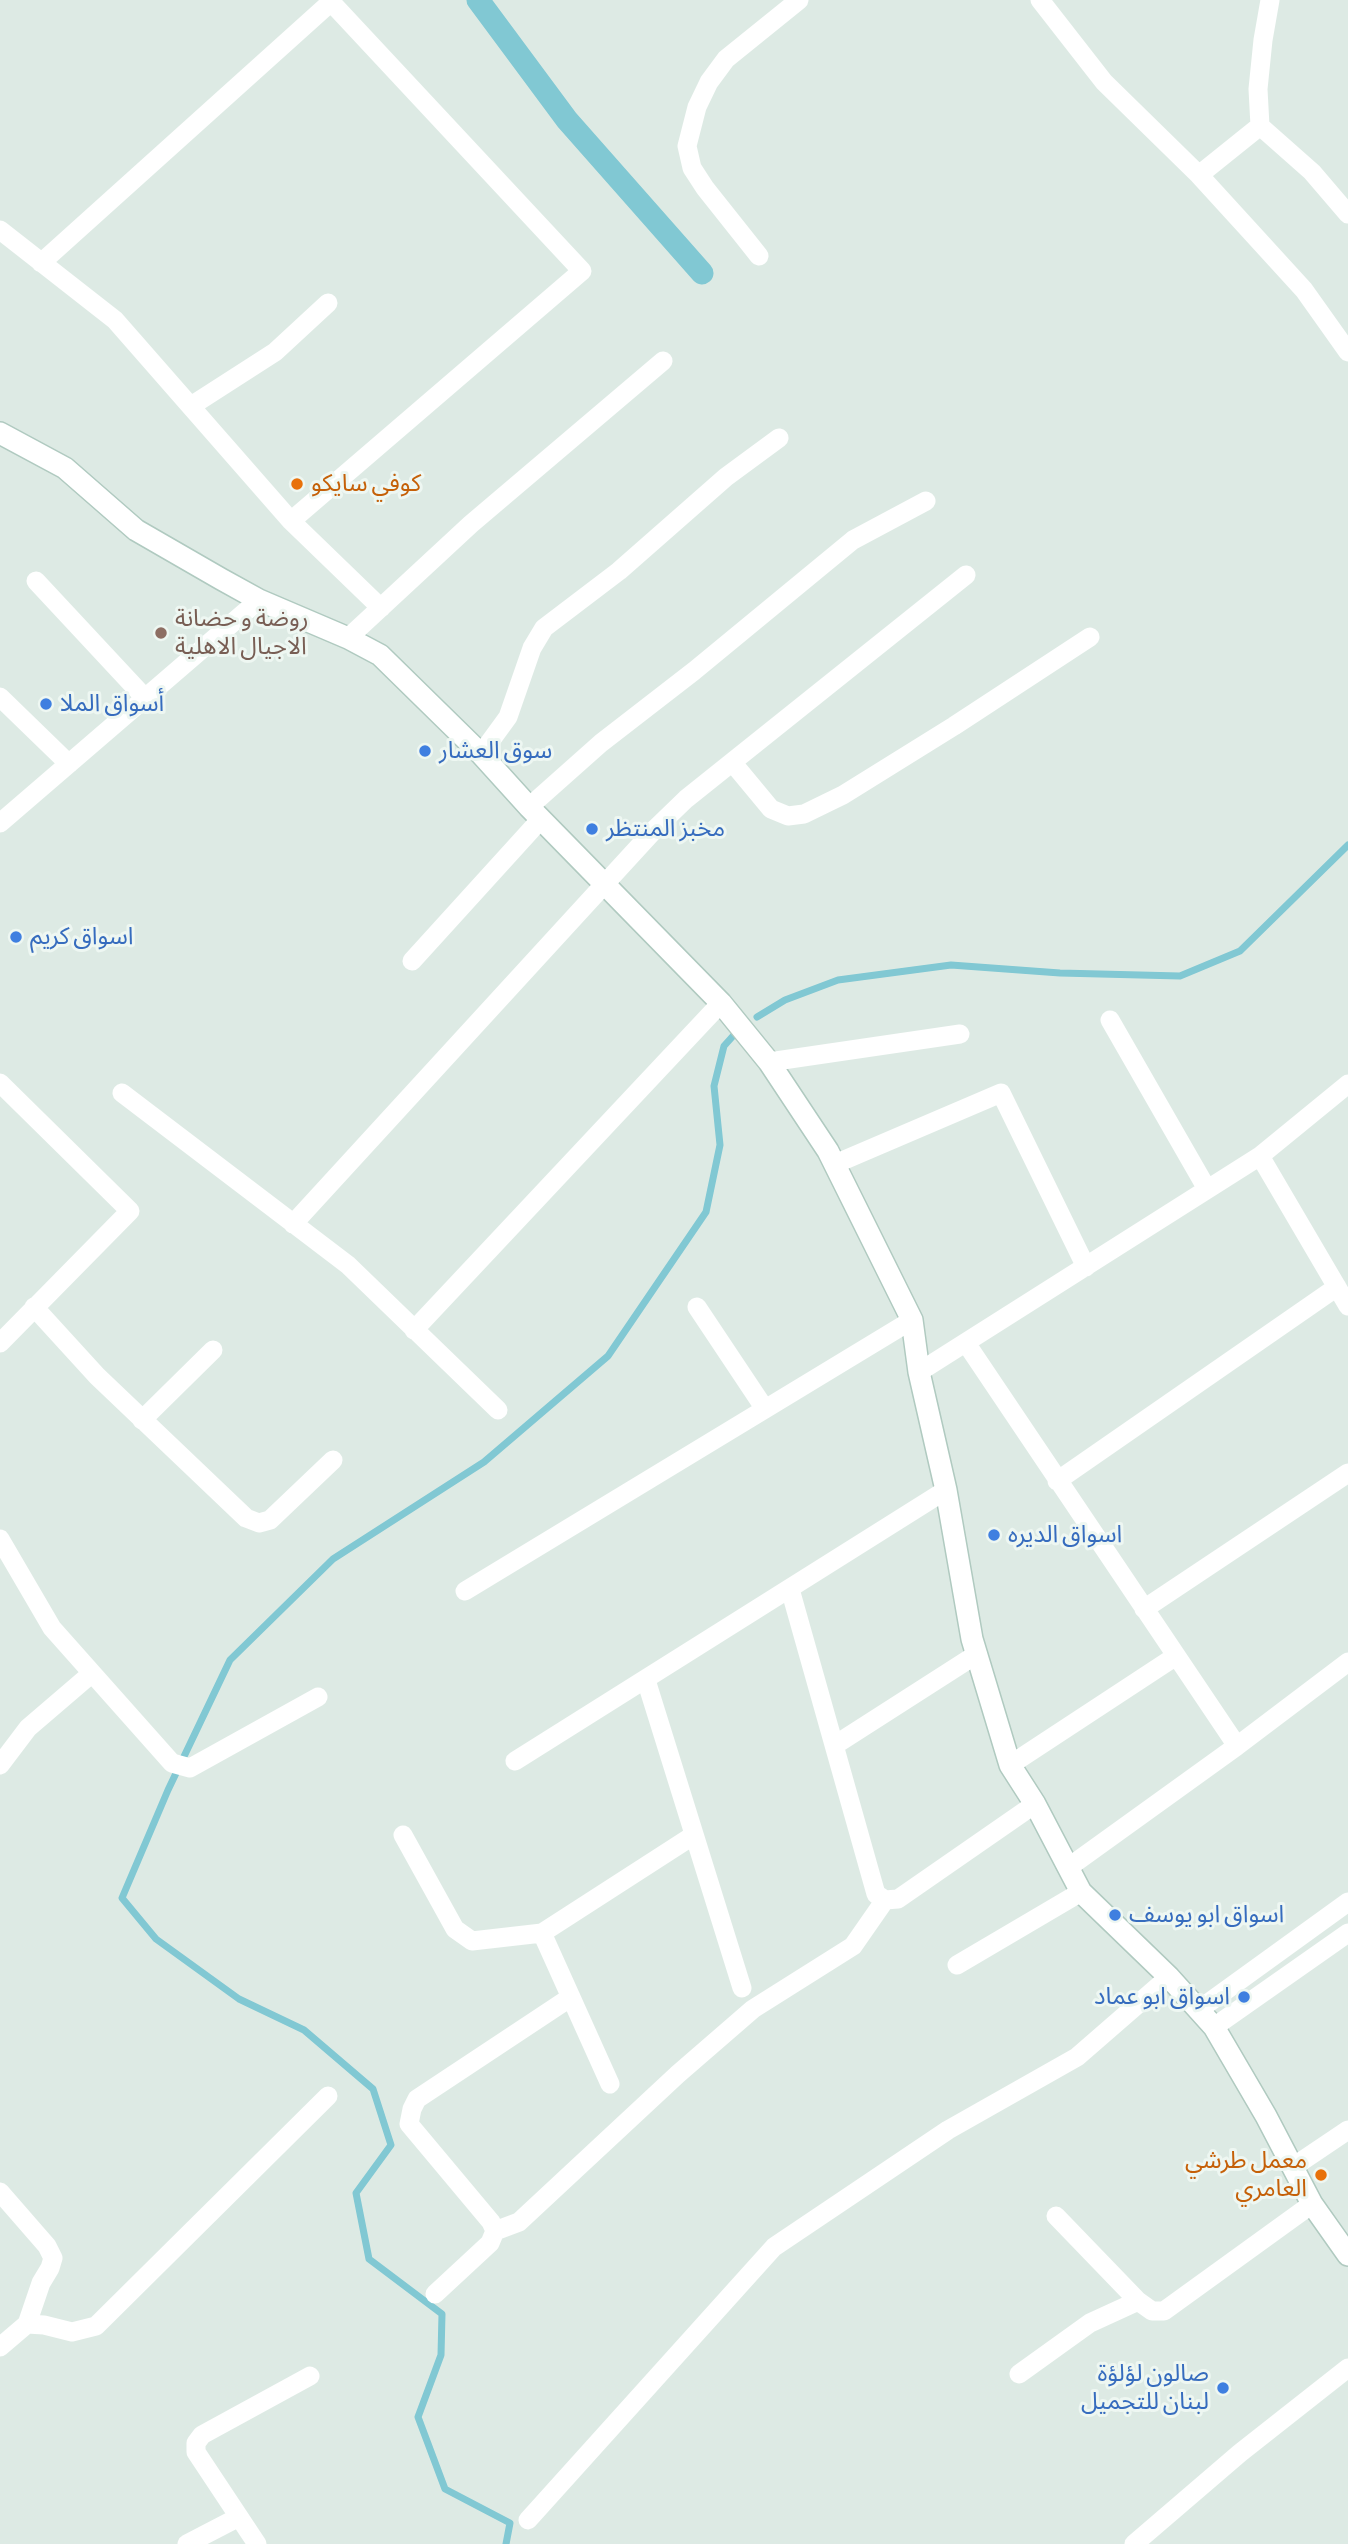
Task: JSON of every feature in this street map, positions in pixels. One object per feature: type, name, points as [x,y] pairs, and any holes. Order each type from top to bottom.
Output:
[{"type":"street","points":[[759,256],[705,188],[692,168],[687,146],[697,107],[709,82],[726,59],[799,0]]},
{"type":"street","points":[[1040,0],[1104,82],[1199,175],[1304,290],[1348,352]]},
{"type":"street","points":[[1270,0],[1258,89],[1261,126],[1312,172],[1348,214]]},
{"type":"street","points":[[41,263],[331,2],[582,271],[291,522]]},
{"type":"street","points":[[1199,175],[1261,126]]},
{"type":"street","points":[[0,230],[114,320],[291,522],[381,608]]},
{"type":"street","points":[[191,406],[275,352],[328,303]]},
{"type":"street","points":[[348,638],[471,524],[663,361]]},
{"type":"street","points":[[0,433],[65,468],[136,530],[259,600],[348,638],[380,655],[481,754],[721,1003],[769,1062],[835,1164],[912,1320],[919,1372],[946,1490],[972,1639],[1010,1765],[1035,1804],[1081,1892],[1170,1977],[1214,2028],[1312,2203],[1344,2242]]},
{"type":"street","points":[[481,754],[508,717],[532,648],[544,628],[619,571],[726,477],[779,438]]},
{"type":"street","points":[[412,961],[535,813],[601,743],[853,540],[926,502]]},
{"type":"street","points":[[293,1224],[656,828],[732,762],[966,575]]},
{"type":"street","points":[[36,581],[145,698]]},
{"type":"street","points":[[0,823],[259,600]]},
{"type":"street","points":[[732,762],[771,809],[788,816],[804,814],[876,775],[1090,637]]},
{"type":"street","points":[[0,697],[69,764]]},
{"type":"street","points":[[415,1330],[721,1003]]},
{"type":"street","points":[[1110,1020],[1207,1189]]},
{"type":"street","points":[[769,1062],[960,1034]]},
{"type":"street","points":[[0,1083],[130,1211],[0,1343]]},
{"type":"street","points":[[919,1372],[1260,1156],[1348,1084]]},
{"type":"street","points":[[122,1093],[348,1265],[498,1410]]},
{"type":"street","points":[[835,1164],[1001,1093],[1086,1267]]},
{"type":"street","points":[[1260,1156],[1348,1306]]},
{"type":"street","points":[[1057,1481],[1337,1287]]},
{"type":"street","points":[[33,1307],[97,1376],[246,1518],[259,1524],[270,1520],[333,1460]]},
{"type":"street","points":[[697,1307],[765,1409]]},
{"type":"street","points":[[465,1591],[912,1320]]},
{"type":"street","points":[[966,1343],[1237,1746]]},
{"type":"street","points":[[142,1420],[213,1350]]},
{"type":"street","points":[[1144,1609],[1348,1474]]},
{"type":"street","points":[[515,1761],[946,1490]]},
{"type":"street","points":[[0,1539],[52,1628],[91,1674],[181,1766],[318,1697]]},
{"type":"street","points":[[789,1589],[876,1894],[885,1900],[898,1899],[1035,1804]]},
{"type":"street","points":[[835,1745],[977,1654]]},
{"type":"street","points":[[1010,1765],[1176,1656]]},
{"type":"street","points":[[1069,1867],[1348,1662]]},
{"type":"street","points":[[0,1765],[28,1728],[91,1674]]},
{"type":"street","points":[[646,1680],[742,1988]]},
{"type":"street","points":[[403,1835],[455,1929],[472,1941],[542,1933],[694,1835]]},
{"type":"street","points":[[957,1965],[1081,1892]]},
{"type":"street","points":[[495,2231],[519,2222],[678,2074],[753,2009],[853,1945],[885,1900]]},
{"type":"street","points":[[1200,2009],[1348,1902]]},
{"type":"street","points":[[542,1933],[610,2084]]},
{"type":"street","points":[[1214,2028],[1348,1933]]},
{"type":"street","points":[[528,2519],[774,2247],[948,2130],[1077,2057],[1170,1977]]},
{"type":"street","points":[[435,2294],[490,2243],[495,2231],[491,2222],[409,2124],[412,2109],[417,2099],[571,1997]]},
{"type":"street","points":[[27,2324],[72,2332],[96,2326],[328,2096]]},
{"type":"street","points":[[1293,2167],[1348,2130]]},
{"type":"street","points":[[0,2192],[47,2246],[53,2258],[27,2324],[0,2347]]},
{"type":"street","points":[[1056,2216],[1138,2301],[1152,2311],[1164,2311],[1312,2203]]},
{"type":"street","points":[[1019,2374],[1090,2323],[1138,2301]]},
{"type":"street","points":[[1134,2544],[1240,2453],[1348,2368]]},
{"type":"street","points":[[257,2544],[197,2452],[196,2442],[202,2435],[310,2376]]},
{"type":"street","points":[[187,2544],[239,2517]]},
{"type":"waterway","points":[[478,0],[567,120],[702,273]]},
{"type":"waterway","points":[[757,1017],[785,1000],[838,980],[951,965],[1060,973],[1180,976],[1240,951],[1348,845]]},
{"type":"waterway","points":[[506,2544],[510,2523],[445,2489],[418,2417],[441,2355],[442,2314],[369,2259],[356,2193],[391,2145],[373,2089],[304,2030],[239,1999],[156,1939],[122,1898],[168,1790],[230,1660],[333,1559],[484,1462],[608,1356],[706,1212],[720,1145],[714,1086],[724,1046],[733,1036]]},
{"type":"place","name":"كوفي سايكو","points":[[297,484]]},
{"type":"place","name":"روضة و حضانة الاجيال الاهلية","points":[[161,633]]},
{"type":"place","name":"أسواق الملا","points":[[46,704]]},
{"type":"place","name":"سوق العشار","points":[[425,751]]},
{"type":"place","name":"مخبز المنتظر","points":[[592,829]]},
{"type":"place","name":"اسواق كريم","points":[[16,937]]},
{"type":"place","name":"اسواق الديره","points":[[994,1535]]},
{"type":"place","name":"اسواق ابو يوسف","points":[[1115,1915]]},
{"type":"place","name":"اسواق ابو عماد","points":[[1244,1997]]},
{"type":"place","name":"معمل طرشي العامري","points":[[1321,2175]]},
{"type":"place","name":"صالون لؤلؤة لبنان للتجميل","points":[[1223,2388]]}]
